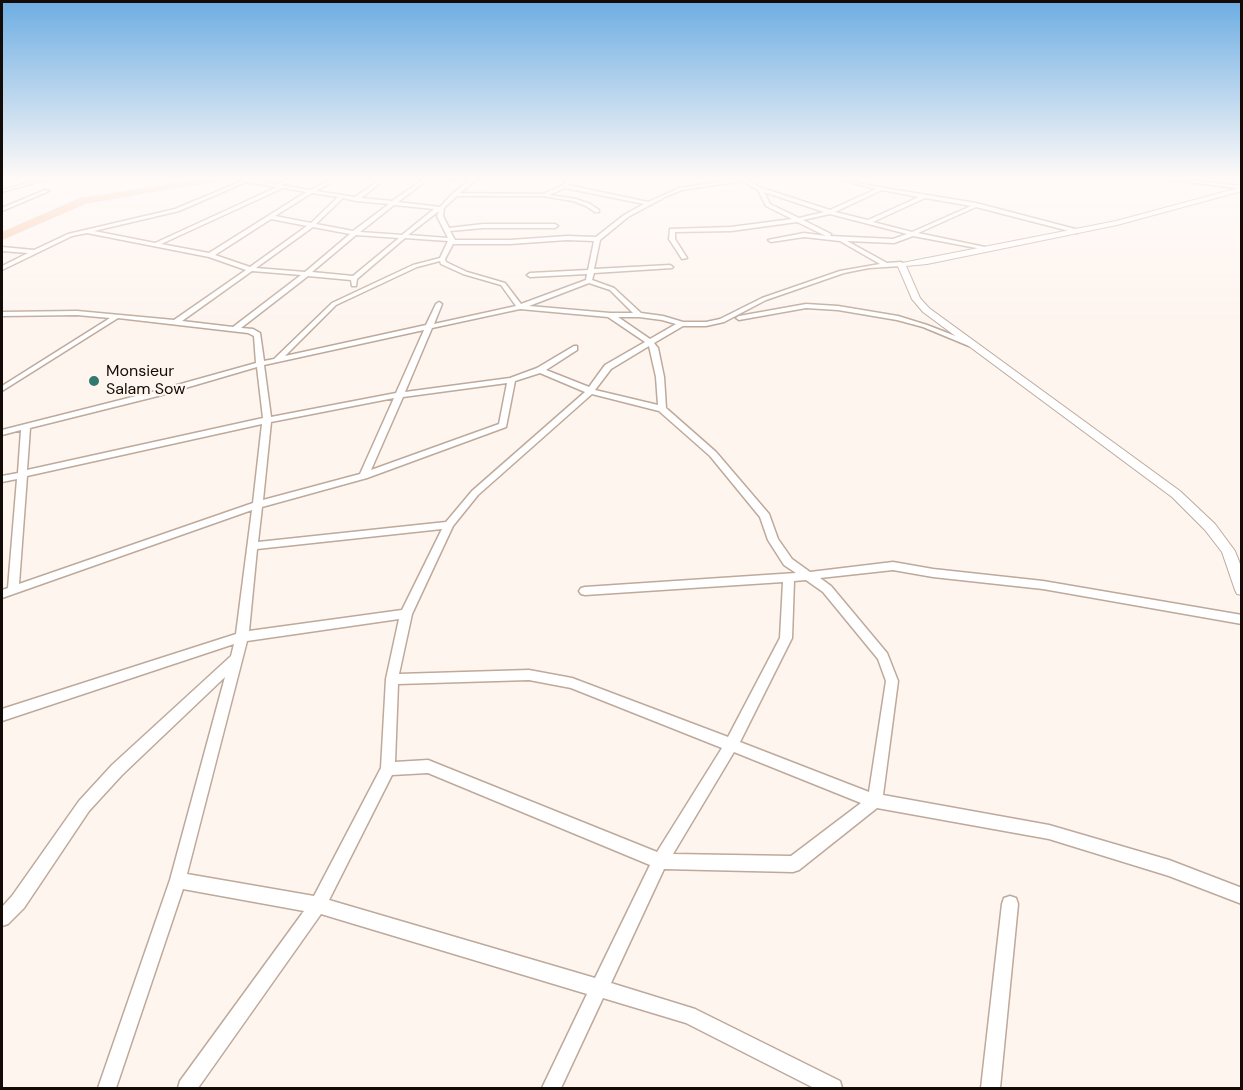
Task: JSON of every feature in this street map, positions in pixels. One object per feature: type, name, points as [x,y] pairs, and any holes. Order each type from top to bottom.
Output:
[{"type":"main road","points":[[2,236],[21,228]]},
{"type":"street","points":[[2,268],[70,235],[103,228]]},
{"type":"street","points":[[154,245],[190,228]]},
{"type":"street","points":[[210,255],[253,228]]},
{"type":"street","points":[[175,323],[308,228]]},
{"type":"street","points":[[327,228],[354,233],[452,241],[597,239]]},
{"type":"street","points":[[235,329],[361,228]]},
{"type":"street","points":[[86,231],[210,255],[250,268],[354,278],[415,228]]},
{"type":"street","points":[[452,241],[447,230],[466,228]]},
{"type":"street","points":[[589,281],[597,239],[611,228]]},
{"type":"street","points":[[684,258],[672,239],[672,230],[739,228]]},
{"type":"street","points":[[815,228],[885,264]]},
{"type":"street","points":[[893,228],[985,249]]},
{"type":"street","points":[[771,240],[804,235],[894,241],[926,228]]},
{"type":"street","points":[[1065,228],[1077,231]]},
{"type":"street","points":[[722,321],[764,299],[842,272],[885,264],[927,262],[1091,228]]},
{"type":"street","points":[[277,361],[334,304],[415,266],[442,259],[452,241]]},
{"type":"street","points":[[2,249],[34,252]]},
{"type":"street","points":[[442,259],[443,263],[451,268],[503,284],[520,307],[610,315],[639,315],[682,324],[722,321],[806,306],[838,308],[897,318],[973,344]]},
{"type":"street","points":[[901,264],[916,299],[926,309],[1176,494],[1210,527],[1228,551],[1242,590]]},
{"type":"street","points":[[530,275],[670,267]]},
{"type":"street","points":[[353,294],[354,278]]},
{"type":"street","points":[[2,432],[155,394],[260,364],[520,307],[589,281],[612,289],[639,315]]},
{"type":"street","points":[[364,476],[439,304]]},
{"type":"street","points":[[2,314],[77,313],[117,316],[250,331],[257,336],[267,420],[242,637],[178,880],[107,1089]]},
{"type":"street","points":[[610,315],[649,342],[654,348],[660,377],[662,409]]},
{"type":"street","points":[[2,389],[117,316]]},
{"type":"street","points":[[187,1089],[318,905],[388,769],[392,679],[406,614],[448,525],[475,493],[590,391],[608,367],[682,324]]},
{"type":"street","points":[[2,479],[267,420],[399,395],[510,380],[540,370],[574,348]]},
{"type":"street","points":[[388,769],[428,766],[660,861],[793,864],[875,801],[892,681],[883,657],[826,589],[788,562],[773,540],[765,516],[713,454],[662,409],[590,391],[540,370]]},
{"type":"street","points":[[2,594],[257,505],[364,476],[503,425],[510,380]]},
{"type":"street","points":[[13,590],[26,426]]},
{"type":"street","points":[[252,546],[448,525]]},
{"type":"street","points":[[585,591],[789,578],[893,566],[933,573],[1043,585],[1242,620]]},
{"type":"street","points":[[551,1089],[660,861],[731,745],[786,638],[789,578]]},
{"type":"street","points":[[2,715],[242,637],[406,614]]},
{"type":"street","points":[[2,918],[18,902],[84,806],[117,770],[236,659]]},
{"type":"street","points":[[392,679],[529,675],[572,683],[875,801],[1049,832],[1169,868],[1242,896]]},
{"type":"street","points":[[178,880],[318,905],[689,1015],[833,1089]]},
{"type":"street","points":[[990,1089],[1010,904]]},
{"type":"place","name":"Monsieur Salam Sow","points":[[94,381]]}]
